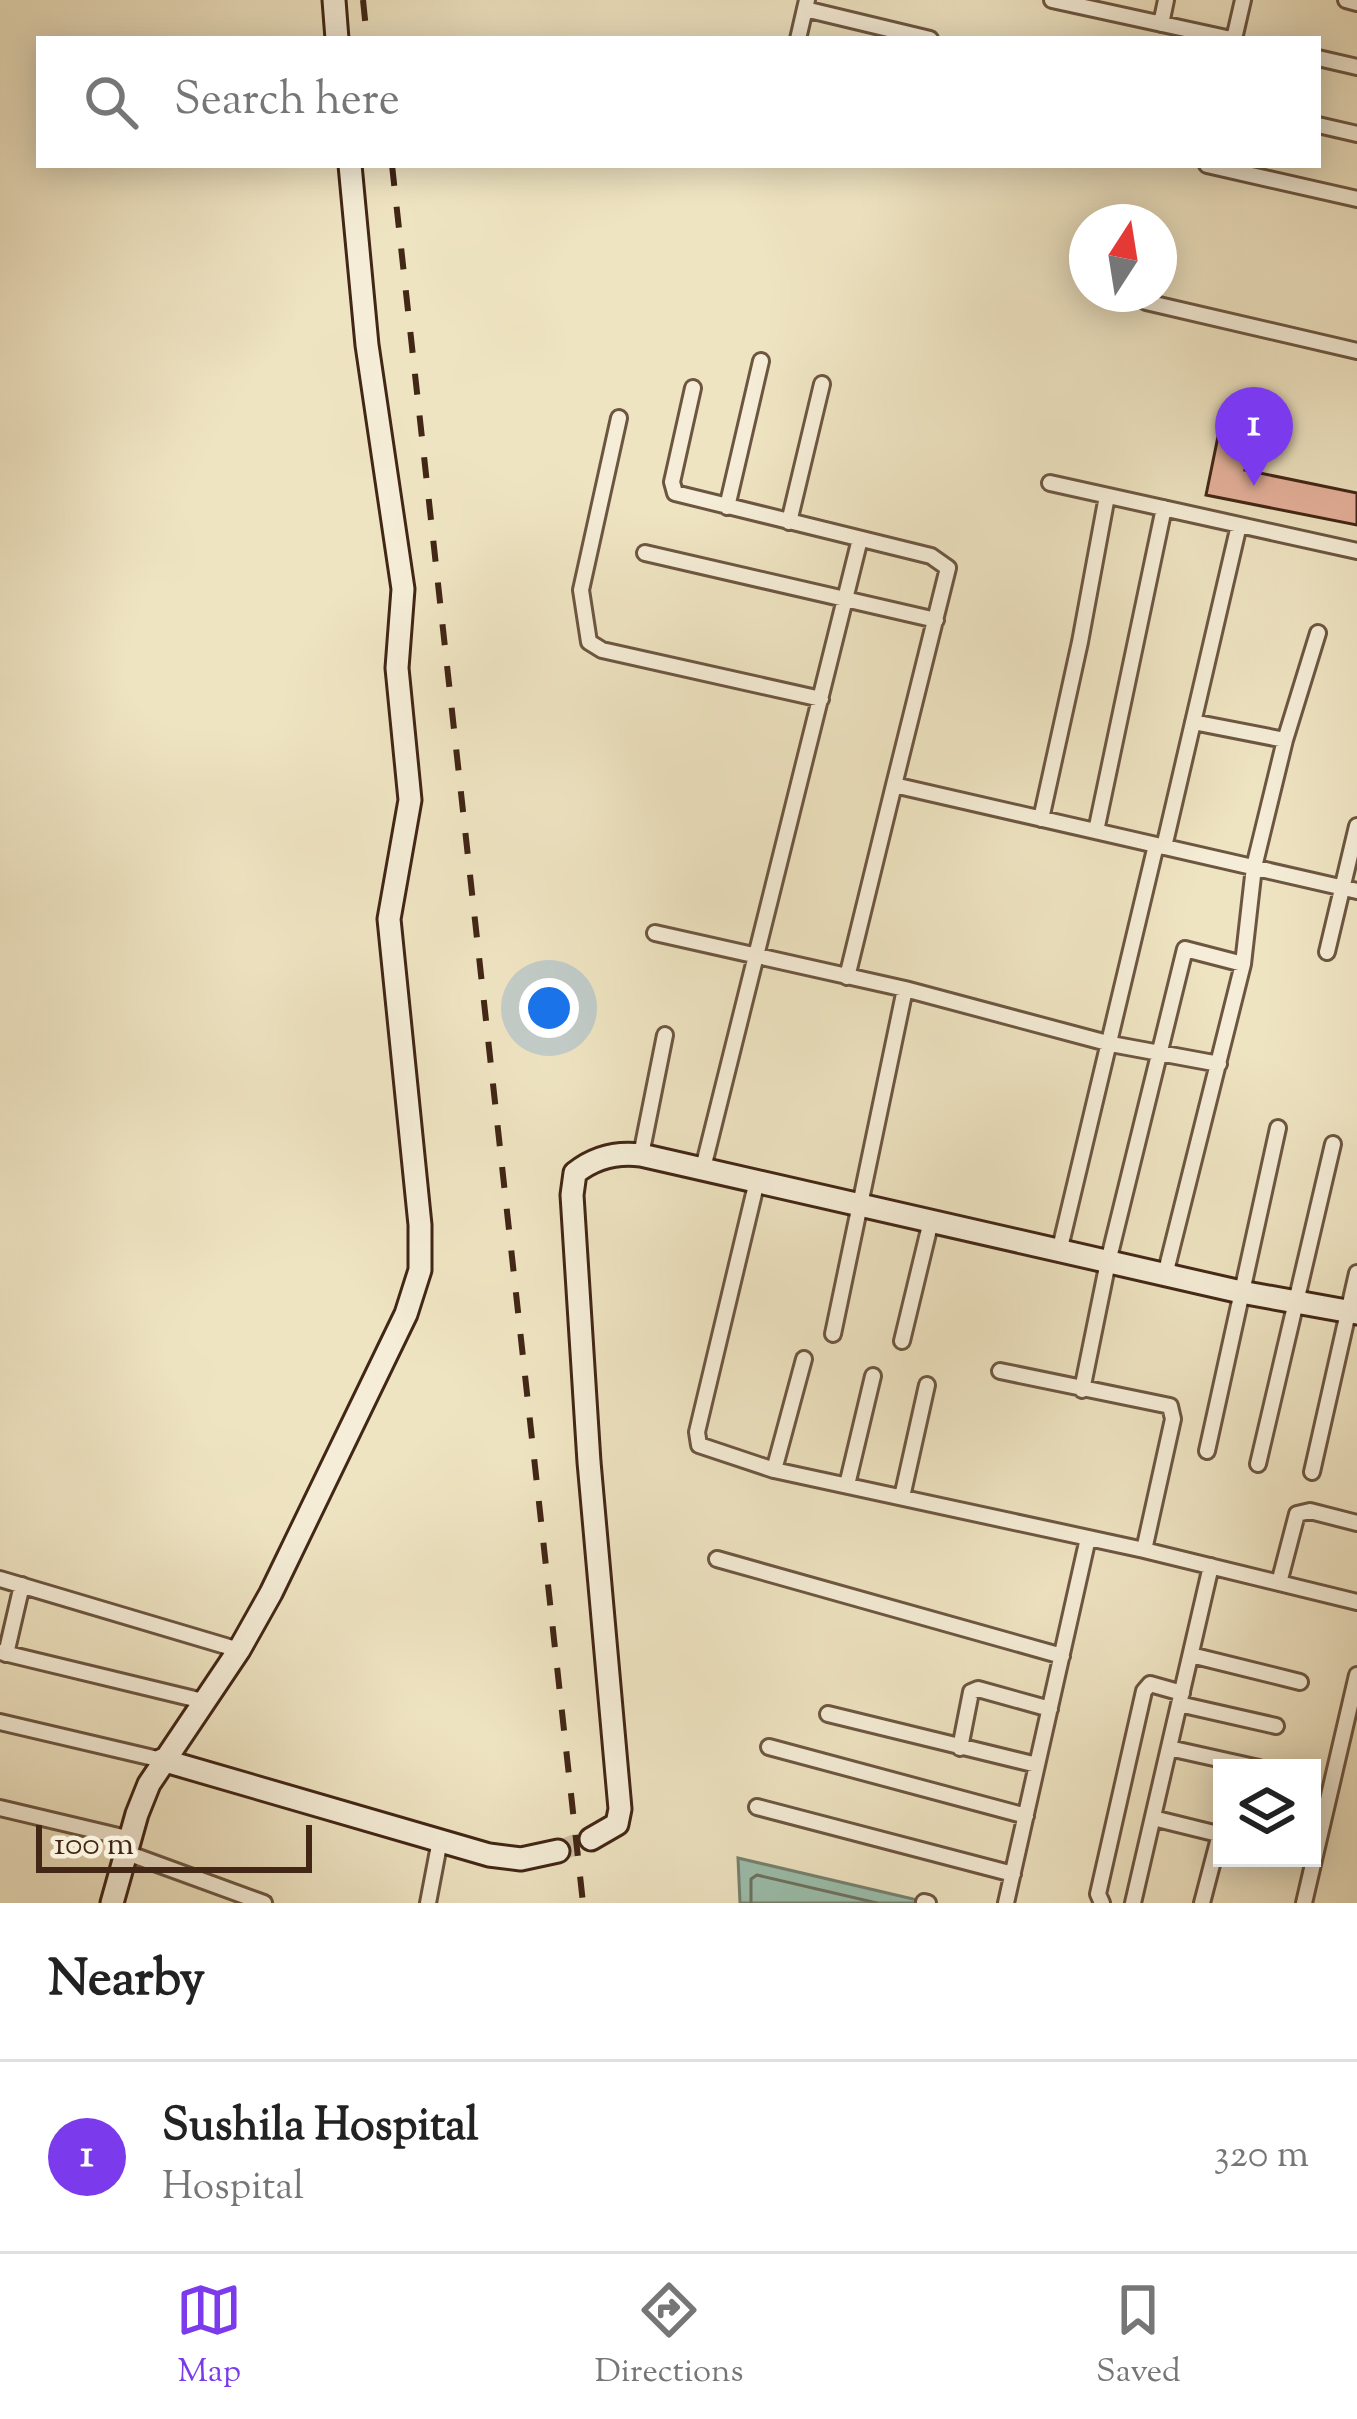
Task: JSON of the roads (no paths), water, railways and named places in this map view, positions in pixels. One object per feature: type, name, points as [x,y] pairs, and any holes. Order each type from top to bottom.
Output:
[{"type":"street","points":[[334,0],[338,36]]},
{"type":"street","points":[[1052,0],[1219,36]]},
{"type":"street","points":[[1161,24],[1166,0]]},
{"type":"street","points":[[1234,36],[1243,0]]},
{"type":"street","points":[[1346,0],[1357,3]]},
{"type":"street","points":[[799,36],[806,5],[919,36]]},
{"type":"street","points":[[1321,59],[1357,67]]},
{"type":"street","points":[[1321,126],[1357,134]]},
{"type":"street","points":[[112,1903],[143,1796],[271,1594],[406,1314],[422,1248],[389,919],[410,800],[397,668],[403,589],[367,345],[350,168]]},
{"type":"street","points":[[1220,168],[1357,199]]},
{"type":"street","points":[[1177,309],[1357,351]]},
{"type":"street","points":[[727,507],[760,361]]},
{"type":"street","points":[[790,522],[822,384]]},
{"type":"street","points":[[693,388],[672,488],[683,496],[945,563],[948,575],[847,977]]},
{"type":"street","points":[[619,418],[581,590],[590,642],[602,650],[820,699]]},
{"type":"street","points":[[1050,483],[1357,550]]},
{"type":"street","points":[[1041,819],[1106,496]]},
{"type":"street","points":[[1096,831],[1164,508]]},
{"type":"street","points":[[1059,1252],[1239,525]]},
{"type":"street","points":[[703,1168],[860,539]]},
{"type":"street","points":[[645,553],[937,620]]},
{"type":"street","points":[[1166,1275],[1243,964],[1254,867],[1285,740],[1318,634]]},
{"type":"street","points":[[1193,722],[1285,740]]},
{"type":"street","points":[[894,785],[1350,889]]},
{"type":"street","points":[[1327,952],[1350,889],[1357,826]]},
{"type":"street","points":[[655,933],[905,989],[1111,1044],[1219,1064]]},
{"type":"street","points":[[1082,1390],[1108,1262],[1185,949],[1243,964]]},
{"type":"street","points":[[833,1334],[905,989]]},
{"type":"street","points":[[641,1155],[665,1035]]},
{"type":"street","points":[[1207,1451],[1278,1129]]},
{"type":"street","points":[[1258,1464],[1333,1144]]},
{"type":"street","points":[[591,1839],[610,1831],[620,1816],[589,1462],[572,1183],[584,1166],[612,1155],[641,1155],[1059,1252],[1352,1312]]},
{"type":"street","points":[[758,1181],[696,1438],[706,1450],[1357,1602]]},
{"type":"street","points":[[902,1341],[932,1221]]},
{"type":"street","points":[[1312,1472],[1352,1312],[1357,1273]]},
{"type":"street","points":[[774,1469],[804,1359]]},
{"type":"street","points":[[1000,1371],[1164,1404],[1174,1411],[1144,1550]]},
{"type":"street","points":[[847,1485],[874,1376]]},
{"type":"street","points":[[902,1497],[927,1385]]},
{"type":"street","points":[[1279,1583],[1297,1514],[1310,1511],[1357,1523]]},
{"type":"street","points":[[1006,1903],[1088,1538]]},
{"type":"street","points":[[718,1559],[1062,1656]]},
{"type":"street","points":[[1133,1903],[1211,1566]]},
{"type":"street","points":[[0,1579],[238,1650]]},
{"type":"street","points":[[22,1585],[3,1653],[203,1701]]},
{"type":"street","points":[[1191,1655],[1300,1682]]},
{"type":"street","points":[[1304,1903],[1357,1675]]},
{"type":"street","points":[[1102,1903],[1098,1894],[1144,1691],[1150,1684],[1180,1698],[1276,1726]]},
{"type":"street","points":[[960,1748],[971,1692],[984,1690],[1050,1709]]},
{"type":"street","points":[[828,1714],[1037,1765]]},
{"type":"street","points":[[0,1722],[163,1760],[510,1858],[558,1851]]},
{"type":"street","points":[[769,1747],[1026,1816]]},
{"type":"street","points":[[1169,1748],[1218,1759]]},
{"type":"street","points":[[757,1807],[1013,1874]]},
{"type":"street","points":[[0,1808],[129,1846],[244,1900],[263,1903]]},
{"type":"street","points":[[1153,1818],[1213,1832]]},
{"type":"street","points":[[428,1903],[440,1840]]},
{"type":"street","points":[[1202,1903],[1213,1863]]},
{"type":"water","points":[[738,1858],[930,1903],[740,1903]]},
{"type":"tunnel","points":[[558,1851],[591,1839]]},
{"type":"railway","points":[[363,0],[367,36]]},
{"type":"railway","points":[[392,168],[583,1903]]},
{"type":"place","name":"Sushila Hospital","points":[[1254,486]]}]
